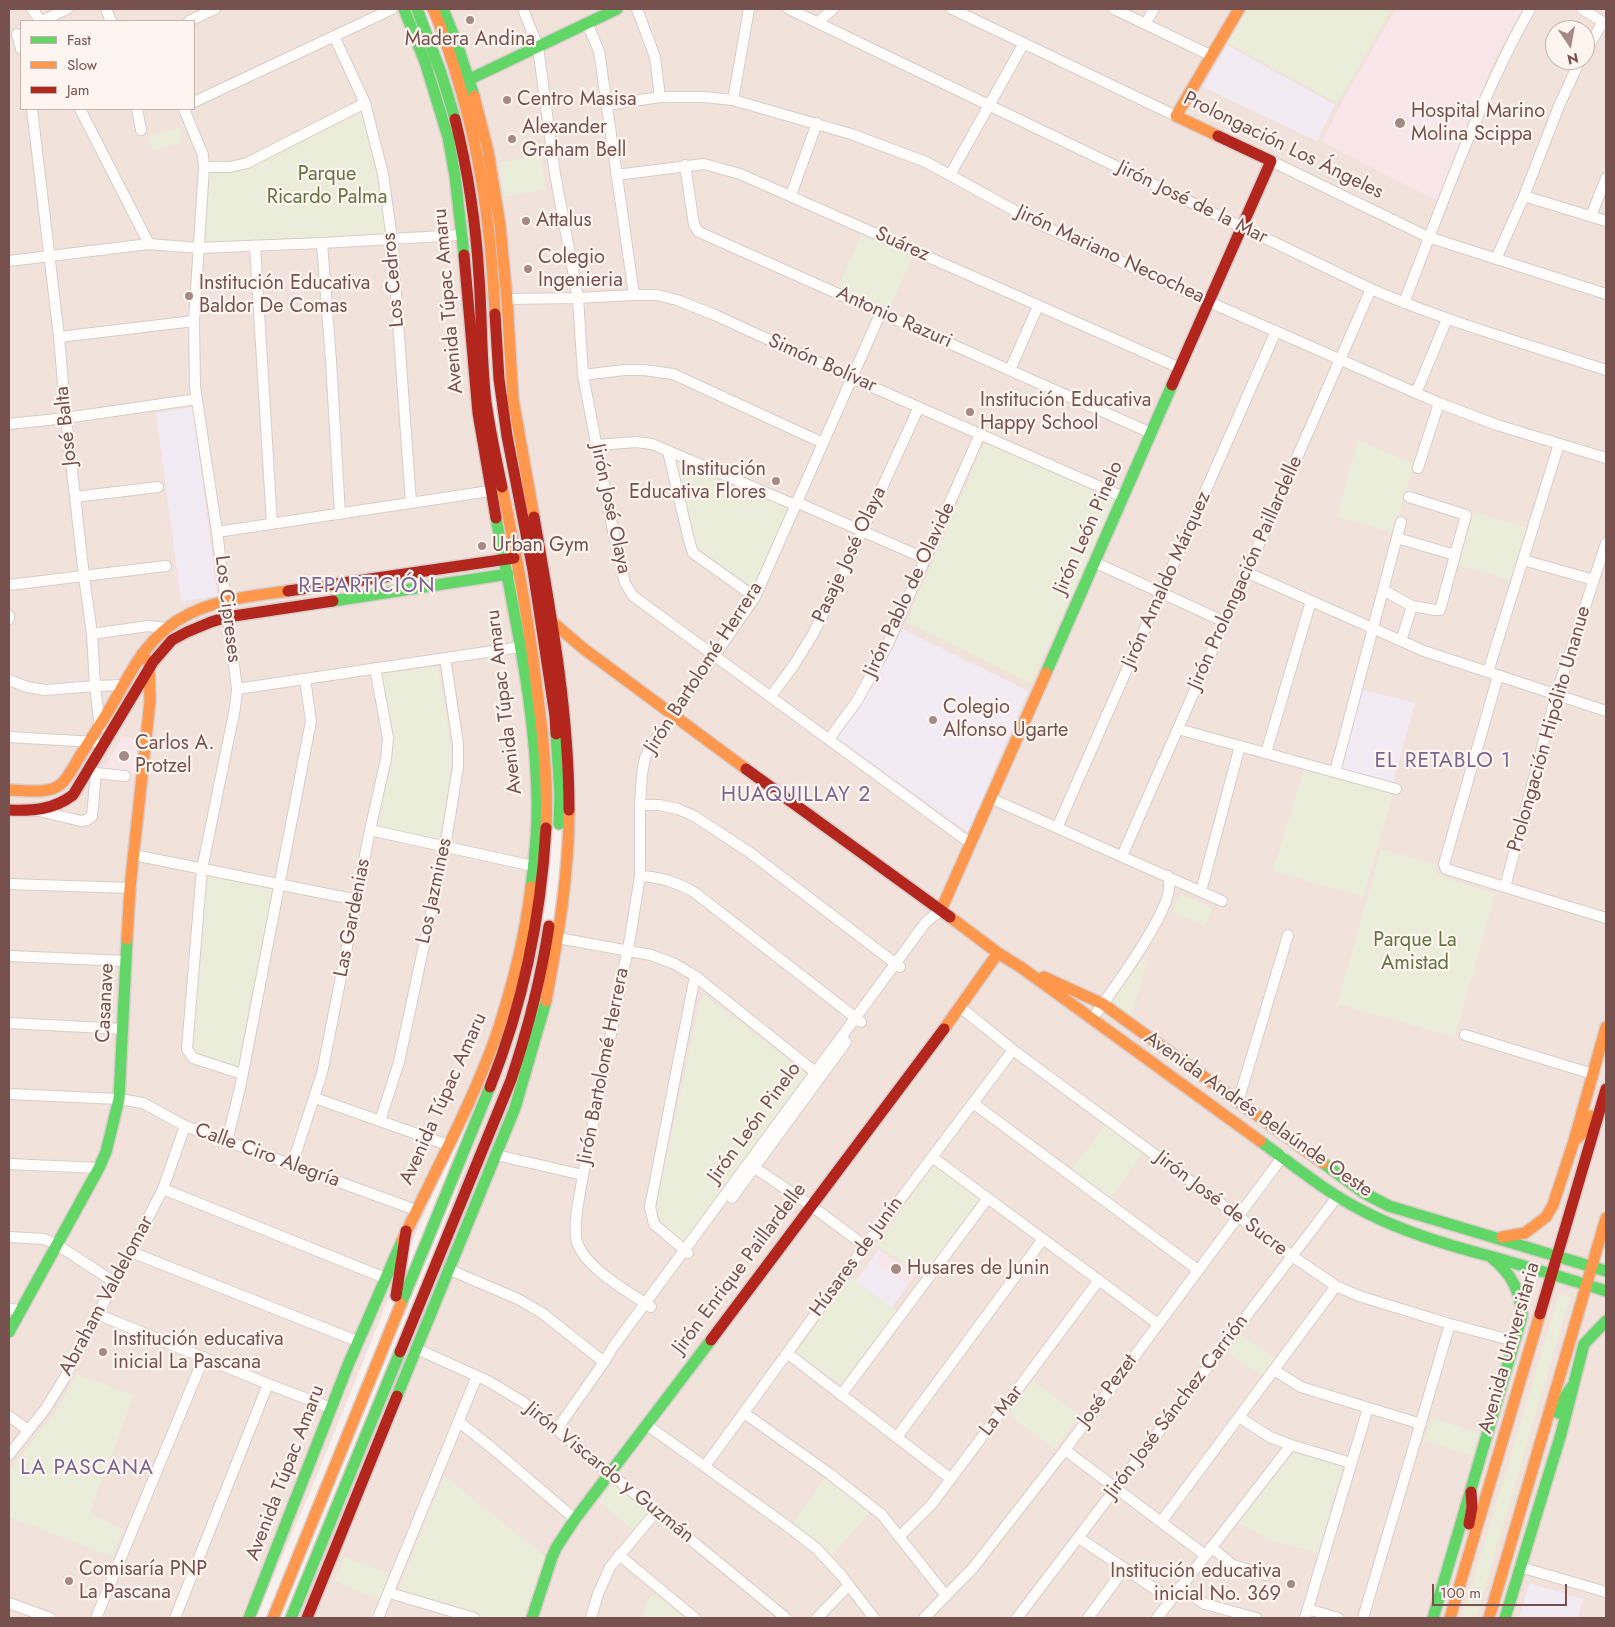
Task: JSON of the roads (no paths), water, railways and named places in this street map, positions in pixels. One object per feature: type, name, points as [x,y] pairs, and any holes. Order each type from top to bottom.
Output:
[{"type":"main road","name":"Avenida Túpac Amaru","points":[[249,1618],[357,1341],[384,1278],[484,1066],[507,1000],[524,929],[533,866],[537,796],[531,721],[508,574],[490,491],[474,382],[456,182],[450,144],[423,56],[404,9]]},
{"type":"main road","name":"Avenida Túpac Amaru","points":[[273,1618],[500,1061],[516,1013],[535,933],[544,857],[547,790],[544,744],[532,646],[522,586],[488,418],[482,347],[479,274],[469,178],[446,84],[417,9]]},
{"type":"main road","points":[[433,9],[442,29],[462,92],[474,137],[485,195],[492,252],[499,379],[507,436],[535,584]]},
{"type":"main road","points":[[291,1618],[496,1120],[519,1056],[533,1007],[543,960],[557,855],[560,794],[545,607],[512,394],[507,299],[497,203],[491,163],[470,79],[443,9]]},
{"type":"main road","points":[[470,79],[617,9]]},
{"type":"main road","points":[[1176,116],[1240,9]]},
{"type":"main road","name":"Prolongación Los Ángeles","points":[[1176,116],[1271,161]]},
{"type":"main road","name":"Jirón León Pinelo","points":[[941,910],[966,840],[990,798],[1271,161]]},
{"type":"main road","points":[[9,790],[45,790],[55,788],[61,784],[68,777],[100,726],[122,685],[152,642],[167,628],[182,618],[226,600],[515,558],[522,564],[535,584],[545,607]]},
{"type":"main road","points":[[9,810],[36,811],[52,808],[73,796],[93,771],[104,743],[150,668],[166,646],[184,633],[227,617],[508,574]]},
{"type":"main road","name":"Avenida Andrés Belaúnde Oeste","points":[[508,574],[513,576],[545,607],[584,649]]},
{"type":"main road","name":"Avenida Andrés Belaúnde Oeste","points":[[545,607],[553,624],[673,716],[998,953],[1022,968],[1283,1156],[1337,1197],[1382,1222],[1417,1235],[1606,1291]]},
{"type":"main road","points":[[307,1618],[515,1108],[544,1009],[558,938],[567,863],[569,780],[563,699],[553,624]]},
{"type":"main road","name":"Casanave","points":[[9,1332],[14,1310],[56,1244],[99,1168],[106,1152],[119,1099],[130,888],[150,702],[150,668],[147,658],[142,654]]},
{"type":"main road","name":"Jirón Enrique Paillardelle","points":[[532,1618],[552,1557],[575,1519],[648,1425],[810,1205],[960,1007],[998,953]]},
{"type":"main road","name":"Avenida Andrés Belaúnde Oeste","points":[[1022,968],[1103,1004],[1364,1193],[1389,1206],[1606,1271]]},
{"type":"main road","name":"Avenida Universitaria","points":[[1496,1237],[1526,1233],[1546,1217],[1553,1205],[1574,1141],[1606,1027]]},
{"type":"main road","points":[[1574,1141],[1583,1133],[1595,1106],[1606,1088]]},
{"type":"main road","name":"Avenida Universitaria","points":[[1450,1618],[1606,1088]]},
{"type":"main road","points":[[1417,1235],[1421,1226],[1421,1216]]},
{"type":"main road","points":[[1489,1618],[1588,1285],[1606,1218]]},
{"type":"main road","points":[[1440,1241],[1441,1231],[1445,1223]]},
{"type":"main road","points":[[391,1328],[406,1231]]},
{"type":"main road","name":"Avenida Universitaria","points":[[1433,1618],[1522,1316],[1522,1303],[1518,1288],[1501,1265],[1489,1256]]},
{"type":"main road","points":[[1505,1618],[1561,1434],[1584,1344],[1606,1321]]},
{"type":"main road","points":[[1540,1442],[1551,1432],[1566,1395],[1574,1384]]},
{"type":"main road","points":[[1464,1571],[1463,1562],[1472,1507],[1471,1492]]},
{"type":"street","points":[[32,9],[40,20]]},
{"type":"street","points":[[43,20],[67,9]]},
{"type":"street","points":[[191,20],[215,9]]},
{"type":"street","points":[[195,102],[392,9]]},
{"type":"street","name":"Jirón José Olaya","points":[[523,9],[538,47],[555,174],[578,298],[583,375],[625,583],[633,596],[966,840]]},
{"type":"street","points":[[637,9],[655,57],[660,97]]},
{"type":"street","points":[[733,100],[750,9]]},
{"type":"street","name":"Jirón José de la Mar","points":[[789,9],[1371,289],[1447,319],[1606,370]]},
{"type":"street","points":[[818,22],[833,9]]},
{"type":"street","name":"Prolongación Los Ángeles","points":[[952,9],[1176,116]]},
{"type":"street","points":[[1114,9],[1212,56]]},
{"type":"street","points":[[1145,24],[1154,9]]},
{"type":"street","points":[[1404,303],[1428,237],[1489,87],[1530,9]]},
{"type":"street","points":[[1582,9],[1605,23],[1595,38]]},
{"type":"street","points":[[587,24],[598,51],[634,295]]},
{"type":"street","name":"Los Cedros","points":[[334,36],[365,103],[383,174],[392,239],[411,503]]},
{"type":"street","points":[[950,175],[1024,43]]},
{"type":"street","points":[[1496,258],[1524,196],[1559,106],[1575,70]]},
{"type":"street","name":"Jirón Mariano Necochea","points":[[607,105],[660,97],[704,97],[733,100],[818,123],[926,162],[1038,223],[1209,302],[1439,403],[1497,425],[1606,458]]},
{"type":"street","points":[[204,167],[230,167],[247,163],[365,103]]},
{"type":"street","name":"José Balta","points":[[32,110],[92,634],[95,686],[104,743]]},
{"type":"street","points":[[81,110],[149,244]]},
{"type":"street","points":[[137,110],[141,130]]},
{"type":"street","name":"Los Cipreses","points":[[184,110],[203,154],[204,167],[194,321],[195,388],[217,532],[237,689],[235,708],[202,869],[187,1049],[193,1058],[242,1074]]},
{"type":"street","points":[[791,195],[818,123]]},
{"type":"street","name":"Prolongación Los Ángeles","points":[[1271,161],[1428,237],[1606,294]]},
{"type":"street","name":"Suárez","points":[[616,175],[704,164],[740,174],[1180,368]]},
{"type":"street","name":"Antonio Razuri","points":[[685,166],[694,225],[700,232],[1151,433]]},
{"type":"street","points":[[1591,216],[1606,178]]},
{"type":"street","points":[[1524,196],[1606,221]]},
{"type":"street","points":[[9,261],[149,244],[198,248],[462,236]]},
{"type":"street","points":[[322,243],[340,514]]},
{"type":"street","points":[[255,246],[272,524]]},
{"type":"street","name":"Jirón Prolongación Paillardelle","points":[[1122,856],[1371,289]]},
{"type":"street","name":"Simón Bolívar","points":[[507,299],[657,295],[677,300],[1123,497]]},
{"type":"street","points":[[1010,370],[1038,306]]},
{"type":"street","name":"Jirón Bartolomé Herrera","points":[[648,1305],[597,1270],[584,1255],[576,1238],[577,1214],[583,1175],[640,876],[640,805],[645,758],[651,745],[754,597],[881,312]]},
{"type":"street","points":[[1416,393],[1447,319]]},
{"type":"street","points":[[59,338],[194,321]]},
{"type":"street","name":"Jirón Arnaldo Márquez","points":[[1057,828],[1276,331]]},
{"type":"street","points":[[583,375],[624,370],[644,370],[673,374],[823,443]]},
{"type":"street","points":[[9,424],[197,400]]},
{"type":"street","points":[[1418,468],[1439,403]]},
{"type":"street","name":"Pasaje José Olaya","points":[[771,696],[794,665],[813,634],[919,407]]},
{"type":"street","name":"Jirón Pablo de Olavide","points":[[829,739],[858,701],[887,646],[980,434]]},
{"type":"street","points":[[596,446],[636,442],[652,444],[926,559]]},
{"type":"street","points":[[1559,444],[1523,560],[1444,864],[1446,869],[1606,918]]},
{"type":"street","points":[[668,451],[693,553],[754,597]]},
{"type":"street","points":[[75,497],[158,487]]},
{"type":"street","points":[[217,532],[490,491]]},
{"type":"street","points":[[1383,590],[1412,606],[1440,610],[1466,515],[1409,497]]},
{"type":"street","points":[[1334,772],[1401,522]]},
{"type":"street","points":[[1397,538],[1455,555]]},
{"type":"street","name":"Prolongación Hipólito Unanue","points":[[1505,887],[1556,695],[1606,543]]},
{"type":"street","points":[[1523,560],[1594,580]]},
{"type":"street","points":[[1094,562],[1225,622]]},
{"type":"street","points":[[9,585],[166,566]]},
{"type":"street","points":[[1246,572],[1424,651],[1606,711]]},
{"type":"street","points":[[1266,753],[1311,601]]},
{"type":"street","points":[[1401,641],[1412,606]]},
{"type":"street","points":[[92,634],[148,626],[167,628]]},
{"type":"street","points":[[237,689],[520,647]]},
{"type":"street","name":"Los Jazmines","points":[[380,1121],[399,1062],[445,847],[458,767],[445,658]]},
{"type":"street","name":"Las Gardenias","points":[[292,1165],[322,1073],[388,746],[375,668]]},
{"type":"street","points":[[227,1141],[242,1074],[311,721],[305,679]]},
{"type":"street","points":[[9,680],[27,687],[45,690],[122,685]]},
{"type":"street","points":[[1178,728],[1396,789]]},
{"type":"street","points":[[9,737],[104,743]]},
{"type":"street","points":[[1201,891],[1240,746]]},
{"type":"street","points":[[36,811],[80,821],[87,820],[92,816],[93,771],[125,776]]},
{"type":"street","points":[[990,798],[1222,900]]},
{"type":"street","points":[[640,805],[659,805],[678,809],[694,816],[749,852],[898,966]]},
{"type":"street","points":[[370,830],[533,866]]},
{"type":"street","points":[[134,855],[357,900]]},
{"type":"street","points":[[640,876],[657,877],[676,883],[694,892],[859,1020]]},
{"type":"street","points":[[1092,1019],[1139,951],[1158,919],[1170,889],[1168,876]]},
{"type":"street","points":[[9,884],[130,888]]},
{"type":"street","name":"Jirón León Pinelo","points":[[557,1429],[604,1362],[620,1347],[648,1305],[898,966],[938,918],[941,910]]},
{"type":"street","points":[[1238,1102],[1288,935]]},
{"type":"street","points":[[558,938],[651,955],[675,964],[695,976],[818,1074]]},
{"type":"street","points":[[9,956],[126,961]]},
{"type":"street","points":[[687,1252],[654,1224],[650,1207],[695,976]]},
{"type":"street","name":"Jirón José de Sucre","points":[[960,1007],[1013,1050],[1292,1256],[1336,1286],[1359,1296],[1450,1324],[1514,1341]]},
{"type":"street","points":[[9,1023],[123,1029]]},
{"type":"street","points":[[1465,1035],[1592,1074]]},
{"type":"street","name":"Húsares de Junín","points":[[705,1466],[865,1246],[1013,1050]]},
{"type":"street","name":"Calle Ciro Alegría","points":[[9,1094],[119,1099],[144,1103],[185,1126],[416,1210]]},
{"type":"street","points":[[315,1098],[448,1145]]},
{"type":"street","points":[[973,1103],[1198,1270]]},
{"type":"street","name":"Abraham Valdelomar","points":[[9,1455],[46,1408],[65,1377],[163,1189],[185,1126]]},
{"type":"street","points":[[496,1155],[583,1175]]},
{"type":"street","name":"José Pezet","points":[[924,1618],[973,1568],[1065,1450],[1283,1156]]},
{"type":"street","points":[[932,1157],[1158,1324]]},
{"type":"street","points":[[9,1164],[99,1168]]},
{"type":"street","points":[[751,1165],[810,1205],[865,1246]]},
{"type":"street","points":[[163,1189],[384,1278]]},
{"type":"street","name":"Jirón José Sánchez Carrión","points":[[1017,1618],[1337,1197]]},
{"type":"street","points":[[841,1395],[988,1198]]},
{"type":"street","points":[[9,1237],[44,1239],[56,1244],[114,1282]]},
{"type":"street","points":[[897,1437],[1043,1239]]},
{"type":"street","points":[[131,1252],[357,1341]]},
{"type":"street","points":[[450,1270],[518,1299],[542,1313],[604,1362]]},
{"type":"street","name":"La Mar","points":[[899,1537],[932,1504],[1099,1280]]},
{"type":"street","points":[[1160,1522],[1336,1286]]},
{"type":"street","points":[[97,1314],[331,1408]]},
{"type":"street","points":[[1363,1618],[1450,1324]]},
{"type":"street","name":"Jirón Viscardo y Guzmán","points":[[418,1349],[511,1394],[557,1429],[786,1618]]},
{"type":"street","points":[[787,1353],[951,1478]]},
{"type":"street","points":[[96,1618],[204,1357]]},
{"type":"street","points":[[1274,1370],[1302,1388],[1421,1424]]},
{"type":"street","points":[[378,1618],[477,1376]]},
{"type":"street","points":[[175,1618],[268,1384]]},
{"type":"street","points":[[1338,1618],[1307,1614],[1368,1408]]},
{"type":"street","points":[[744,1413],[830,1474],[882,1515],[946,1596]]},
{"type":"street","points":[[9,1416],[28,1430]]},
{"type":"street","points":[[1239,1417],[1270,1437],[1351,1463]]},
{"type":"street","points":[[459,1422],[575,1519]]},
{"type":"street","points":[[648,1425],[817,1550],[850,1585],[874,1618]]},
{"type":"street","points":[[1156,1618],[1291,1445]]},
{"type":"street","points":[[1065,1450],[1160,1522],[1234,1565],[1266,1575]]},
{"type":"street","points":[[591,1618],[610,1567],[656,1512]]},
{"type":"street","points":[[1079,1538],[1170,1599]]},
{"type":"street","points":[[619,1555],[695,1618]]},
{"type":"street","points":[[1520,1567],[1606,1592]]},
{"type":"street","points":[[1088,1618],[1124,1568]]},
{"type":"street","points":[[817,1618],[850,1585]]},
{"type":"street","points":[[1180,1587],[1205,1604],[1256,1618]]},
{"type":"street","points":[[390,1592],[474,1618]]},
{"type":"street","points":[[9,1602],[50,1618]]},
{"type":"place","name":"Madera Andina","points":[[470,20]]},
{"type":"place","name":"Centro Masisa","points":[[507,100]]},
{"type":"place","name":"Hospital Marino Molina Scippa","points":[[1400,123]]},
{"type":"place","name":"Alexander Graham Bell","points":[[512,139]]},
{"type":"place","name":"Attalus","points":[[526,221]]},
{"type":"place","name":"Colegio Ingenieria","points":[[528,269]]},
{"type":"place","name":"Institución Educativa Baldor De Comas","points":[[189,296]]},
{"type":"place","name":"Institución Educativa Happy School","points":[[970,412]]},
{"type":"place","name":"Institución Educativa Flores","points":[[776,481]]},
{"type":"place","name":"Urban Gym","points":[[482,546]]},
{"type":"place","name":"Colegio Alfonso Ugarte","points":[[933,720]]},
{"type":"place","name":"Carlos A. Protzel","points":[[124,756]]},
{"type":"place","name":"Husares de Junin","points":[[896,1269]]},
{"type":"place","name":"Institución educativa inicial La Pascana","points":[[103,1352]]},
{"type":"place","name":"Comisaría PNP La Pascana","points":[[69,1581]]},
{"type":"place","name":"Institución educativa inicial No. 369","points":[[1291,1584]]},
{"type":"district","name":"REPARTICIÓN","points":[[367,587]]},
{"type":"district","name":"EL RETABLO 1","points":[[1443,762]]},
{"type":"district","name":"HUAQUILLAY 2","points":[[796,796]]},
{"type":"district","name":"LA PASCANA","points":[[87,1469]]},
{"type":"park label","name":"Parque Ricardo Palma","points":[[327,186]]},
{"type":"park label","name":"Parque La Amistad","points":[[1415,952]]}]
